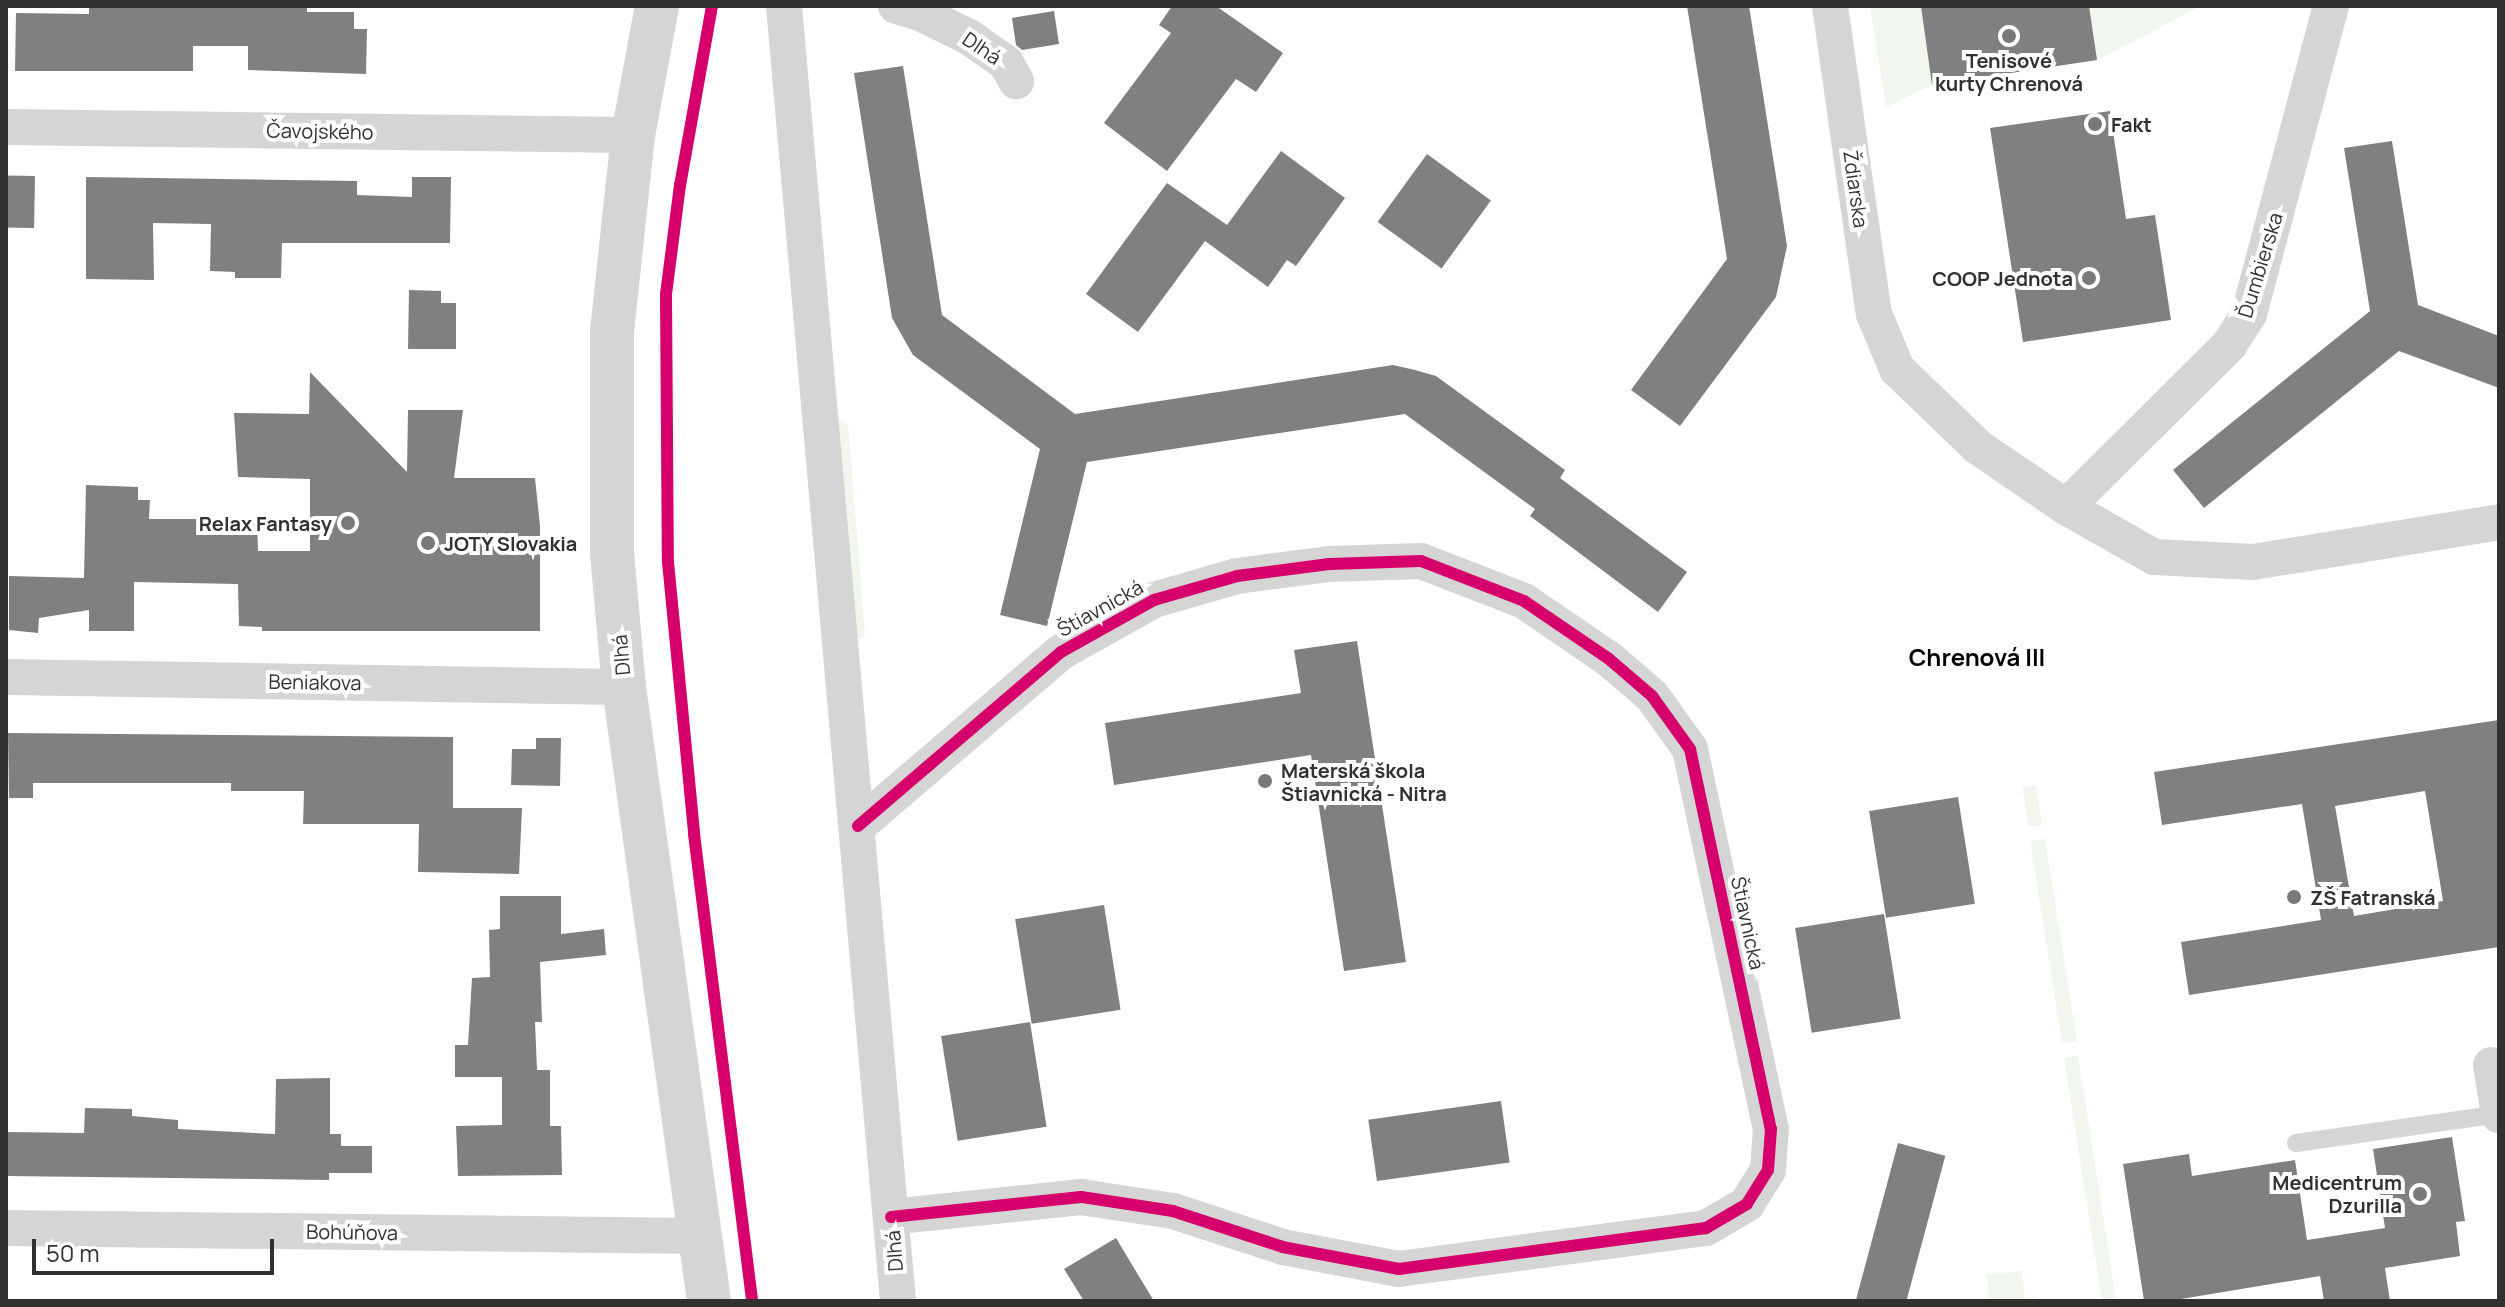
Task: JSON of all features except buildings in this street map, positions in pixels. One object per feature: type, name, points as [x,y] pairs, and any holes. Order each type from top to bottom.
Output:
[{"type":"street","name":"Dlhá","points":[[657,6],[633,135],[612,331],[612,553],[624,687],[709,1301]]},
{"type":"street","name":"Dlhá","points":[[784,6],[898,1301]]},
{"type":"street","name":"Dlhá","points":[[896,6],[920,13],[969,37],[1006,63],[1016,81]]},
{"type":"street","name":"Ždiarska","points":[[1830,6],[1874,314],[1897,369],[1978,447],[2066,507]]},
{"type":"street","name":"Ďumbierska","points":[[2066,507],[2229,345],[2249,314],[2331,6]]},
{"type":"street","name":"Čavojského","points":[[6,127],[633,135]]},
{"type":"street","points":[[2066,507],[2154,557],[2253,562],[2499,522]]},
{"type":"street","name":"Štiavnická","points":[[858,826],[1061,652],[1154,600],[1237,576],[1329,564],[1421,561],[1524,601],[1609,659],[1652,696],[1690,749],[1771,1129],[1768,1170],[1747,1204],[1706,1228],[1399,1269],[1283,1247],[1173,1211],[1081,1197],[891,1217]]},
{"type":"street","name":"Beniakova","points":[[6,677],[624,687]]},
{"type":"street","name":"Bohúňova","points":[[6,1228],[699,1236]]},
{"type":"lane","points":[[2296,1143],[2497,1097]]},
{"type":"shaded area","name":"Tenisové kurty Chrenová","points":[[1870,6],[2201,6],[2097,60],[1932,85],[1886,107]]},
{"type":"shaded area","points":[[842,418],[848,425],[865,634],[860,640],[853,635],[836,425]]},
{"type":"shaded area","points":[[2036,785],[2042,825],[2028,827],[2022,787]]},
{"type":"shaded area","points":[[2045,839],[2077,1040],[2062,1043],[2030,841]]},
{"type":"shaded area","points":[[2078,1056],[2116,1301],[2102,1301],[2064,1057]]},
{"type":"shaded area","points":[[2022,1271],[2025,1298],[2036,1297],[2036,1301],[1989,1301],[1987,1274]]},
{"type":"cycle path","points":[[712,6],[680,185],[666,294],[668,562],[694,834],[752,1301]]},
{"type":"cycle path","points":[[858,826],[1061,652],[1154,600],[1237,576],[1329,564],[1421,561],[1524,601],[1609,659],[1652,696],[1690,749],[1771,1129],[1768,1170],[1747,1204],[1706,1228],[1399,1269],[1283,1247],[1173,1211],[1081,1197],[891,1217]]},
{"type":"place","name":"Tenisové kurty Chrenová","points":[[2009,36]]},
{"type":"place","name":"Fakt","points":[[2095,124]]},
{"type":"place","name":"COOP Jednota","points":[[2089,278]]},
{"type":"place","name":"Relax Fantasy","points":[[348,523]]},
{"type":"place","name":"JOTY Slovakia","points":[[428,543]]},
{"type":"place","name":"Materská škola Štiavnická - Nitra","points":[[1265,781]]},
{"type":"place","name":"ZŠ Fatranská","points":[[2294,897]]},
{"type":"place","name":"Medicentrum Dzurilla","points":[[2420,1194]]},
{"type":"district","name":"Chrenová III","points":[[1977,657]]}]
